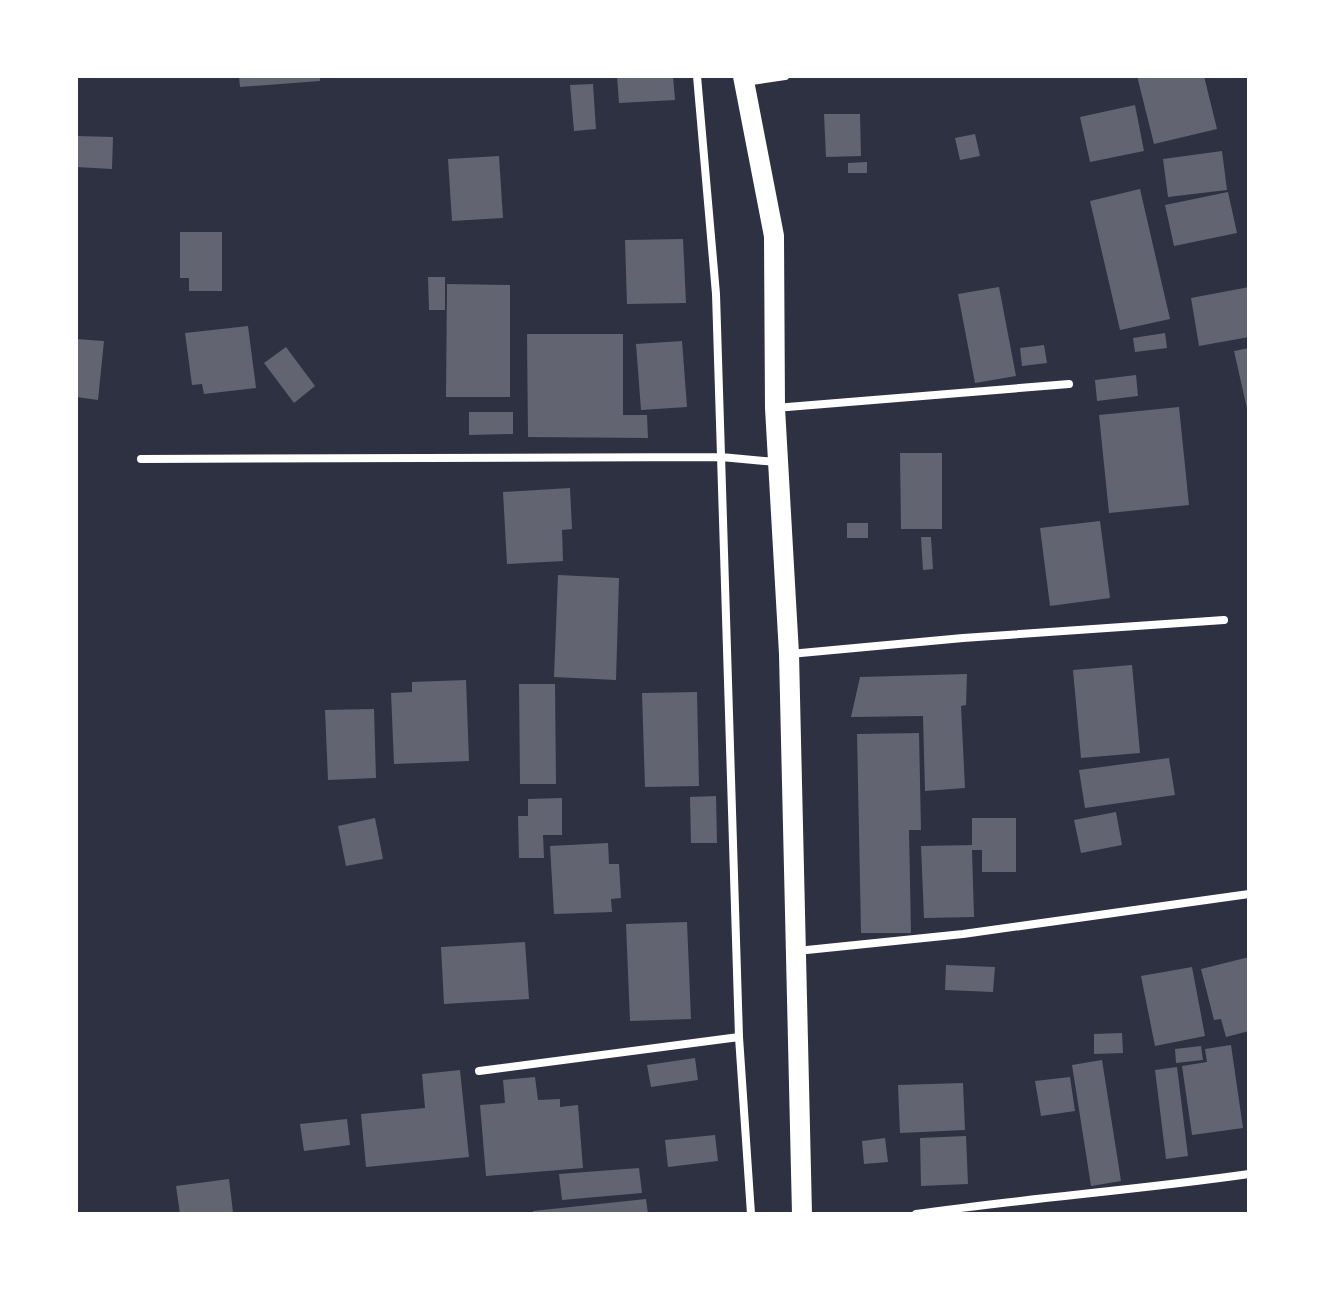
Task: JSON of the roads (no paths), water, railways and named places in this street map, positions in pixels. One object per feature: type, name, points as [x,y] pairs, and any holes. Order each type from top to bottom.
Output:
[{"type":"main road","points":[[743,79],[774,236],[775,408],[789,654],[802,1214]]},
{"type":"street","points":[[697,76],[716,294],[739,1037],[751,1214]]},
{"type":"street","points":[[743,79],[785,76]]},
{"type":"street","points":[[775,408],[1069,384]]},
{"type":"street","points":[[141,459],[721,457],[777,462]]},
{"type":"street","points":[[789,654],[1224,620]]},
{"type":"street","points":[[796,951],[963,934],[1249,894]]},
{"type":"street","points":[[479,1071],[739,1037]]},
{"type":"street","points":[[916,1214],[1249,1174]]}]
